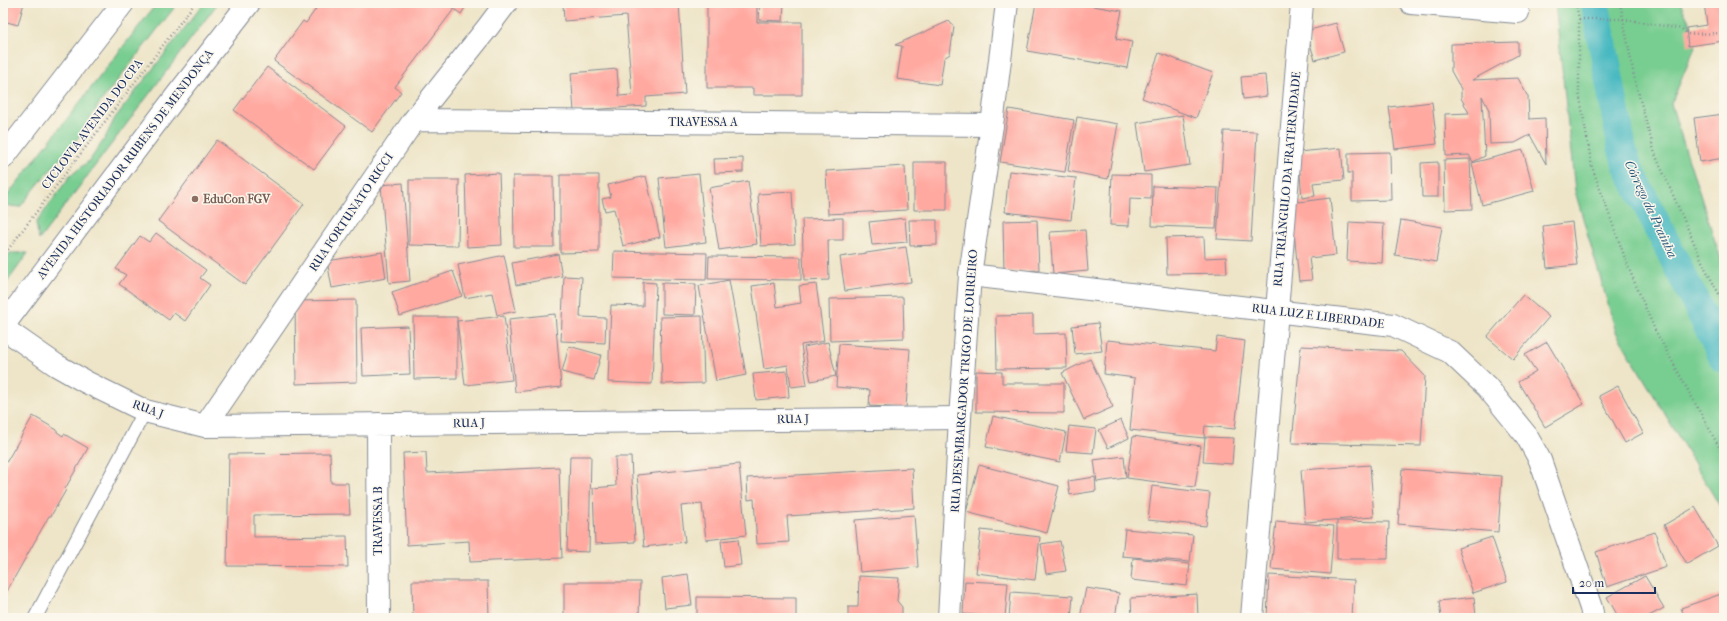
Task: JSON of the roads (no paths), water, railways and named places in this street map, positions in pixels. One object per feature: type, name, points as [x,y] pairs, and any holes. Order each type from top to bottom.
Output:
[{"type":"street","points":[[3,158],[124,3]]},
{"type":"street","name":"AVENIDA HISTORIADOR RUBENS DE MENDONÇA","points":[[3,327],[177,95],[249,3]]},
{"type":"street","name":"RUA FORTUNATO RICCI","points":[[205,426],[414,120],[506,3]]},
{"type":"street","name":"RUA DESEMBARGADOR TRIGO DE LOUREIRO","points":[[949,618],[960,418],[970,275],[992,125],[1007,3]]},
{"type":"street","name":"RUA TRIÂNGULO DA FRATERNIDADE","points":[[1252,618],[1302,3]]},
{"type":"street","points":[[1411,3],[1518,12]]},
{"type":"street","name":"TRAVESSA A","points":[[414,120],[992,125]]},
{"type":"street","name":"RUA LUZ E LIBERDADE","points":[[970,275],[1276,310],[1392,325],[1450,352],[1487,387],[1526,435],[1540,460],[1591,608],[1593,618]]},
{"type":"street","name":"RUA J","points":[[3,327],[56,365],[80,379],[145,411],[205,426],[960,418]]},
{"type":"street","name":"TRAVESSA B","points":[[378,424],[379,618]]},
{"type":"lane","points":[[34,618],[145,411]]},
{"type":"waterway","name":"Córrego da Prainha","points":[[1595,3],[1622,148],[1627,165],[1724,359]]},
{"type":"place","name":"EduCon FGV","points":[[195,199]]}]
